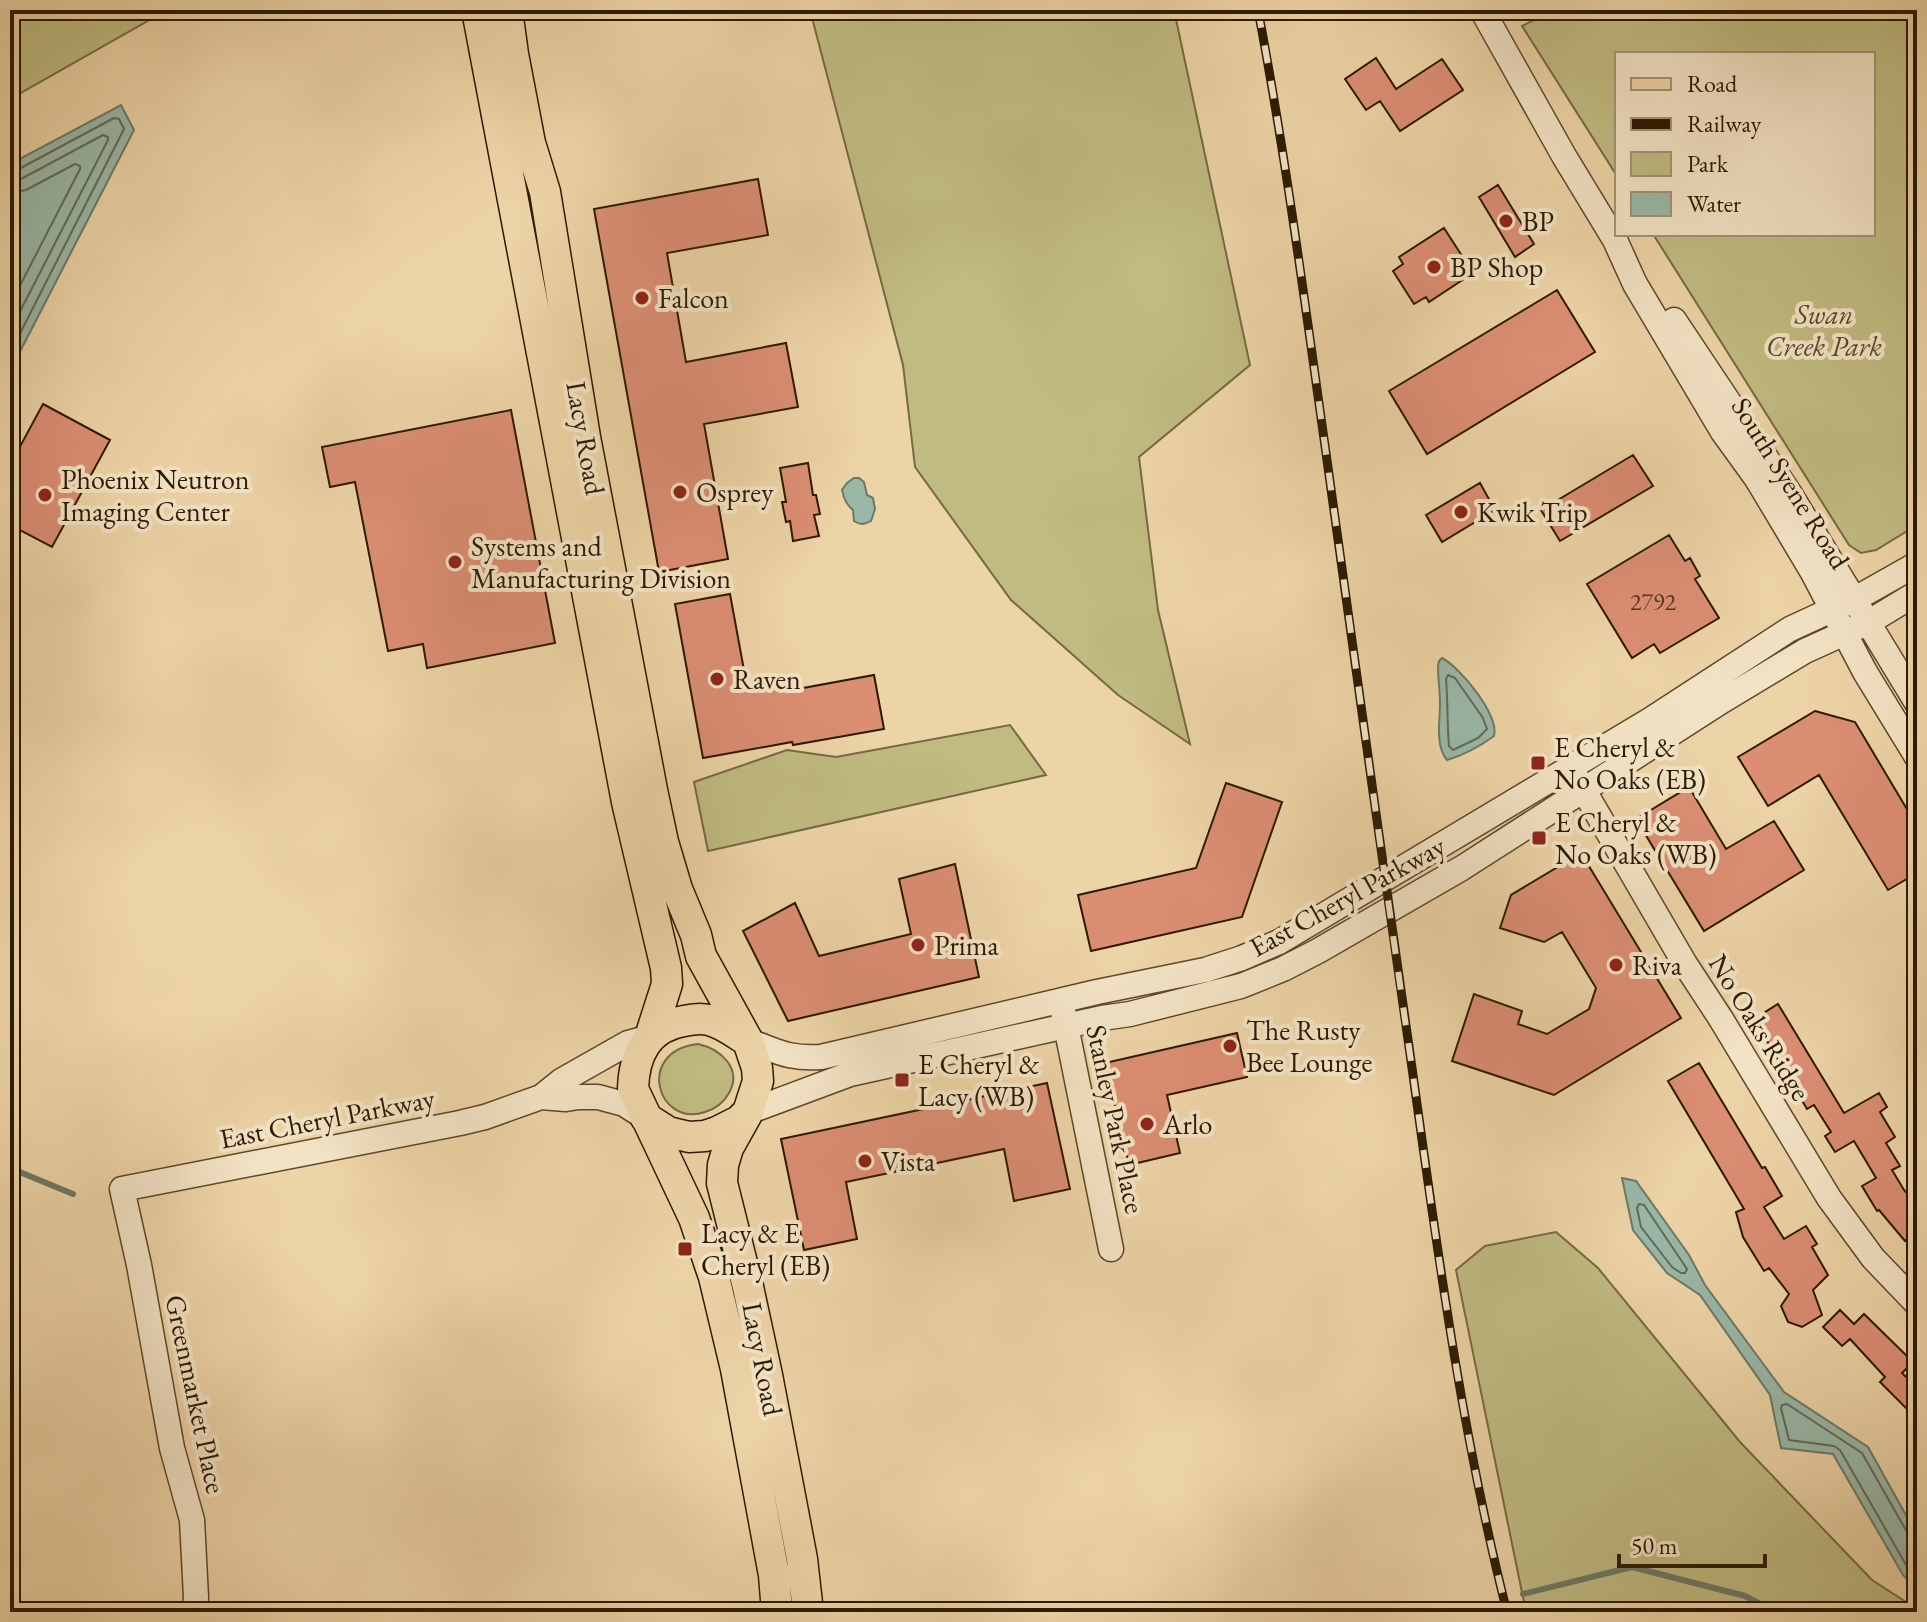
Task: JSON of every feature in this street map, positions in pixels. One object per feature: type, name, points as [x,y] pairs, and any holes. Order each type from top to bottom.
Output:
[{"type":"main road","name":"Lacy Road","points":[[477,10],[627,802],[666,968],[667,984],[650,1037]]},
{"type":"main road","name":"Lacy Road","points":[[507,10],[530,143],[545,192],[590,463],[663,842],[701,956],[748,1041]]},
{"type":"main road","points":[[706,1019],[723,1025],[748,1041],[758,1081],[748,1112],[739,1121],[705,1136],[689,1137],[668,1132],[646,1118],[633,1089],[633,1074],[650,1037],[676,1022],[706,1019]]},
{"type":"main road","name":"Lacy Road","points":[[748,1112],[728,1148],[722,1183],[767,1375],[802,1559],[808,1612]]},
{"type":"main road","name":"Lacy Road","points":[[646,1118],[694,1218],[722,1306],[774,1575],[777,1612]]},
{"type":"street","name":"South Syene Road","points":[[1482,10],[1615,240],[1635,284],[1723,432],[1757,479],[1812,571],[1865,672],[1917,757]]},
{"type":"street","name":"South Syene Road","points":[[1615,240],[1709,371],[1790,494],[1917,703]]},
{"type":"street","name":"East Cheryl Parkway","points":[[748,1041],[783,1055],[821,1057],[1205,970],[1242,958],[1279,942],[1571,768],[1790,629],[1855,599],[1917,564]]},
{"type":"street","name":"East Cheryl Parkway","points":[[748,1112],[850,1074],[1130,1014],[1241,986],[1283,969],[1462,868],[1757,679],[1805,651],[1869,622],[1917,593]]},
{"type":"street","name":"No Oaks Ridge","points":[[1571,768],[1685,964],[1829,1198],[1873,1258],[1917,1304]]},
{"type":"street","name":"Stanley Park Place","points":[[1061,1001],[1111,1249]]},
{"type":"street","name":"East Cheryl Parkway","points":[[122,1189],[485,1117],[541,1097],[561,1081],[628,1043],[650,1037]]},
{"type":"street","name":"East Cheryl Parkway","points":[[541,1097],[598,1097],[624,1104],[646,1118]]},
{"type":"street","name":"Greenmarket Place","points":[[122,1189],[172,1448],[192,1520],[195,1612]]},
{"type":"green space","points":[[10,10],[167,10],[10,99]]},
{"type":"green space","points":[[810,10],[1174,10],[1250,365],[1139,457],[1158,610],[1190,744],[1118,695],[1011,600],[915,467],[903,365]]},
{"type":"green space","name":"Swan Creek Park","points":[[1554,10],[1917,10],[1917,525],[1876,550],[1861,553],[1849,545],[1654,236],[1875,236],[1875,52],[1615,52],[1615,173],[1522,26]]},
{"type":"green space","points":[[1010,725],[1046,775],[708,851],[694,782],[787,750],[836,757]]},
{"type":"green space","points":[[698,1044],[714,1050],[727,1061],[733,1084],[716,1107],[688,1114],[675,1109],[665,1099],[660,1087],[660,1073],[666,1060],[678,1050]]},
{"type":"green space","points":[[1556,1232],[1598,1268],[1740,1442],[1872,1580],[1917,1609],[1917,1612],[1526,1612],[1456,1270],[1485,1246]]},
{"type":"water","points":[[121,105],[134,130],[10,371],[10,164]]},
{"type":"water","points":[[854,478],[864,482],[867,495],[873,498],[875,509],[871,521],[864,524],[854,521],[853,510],[842,490]]},
{"type":"water","points":[[1442,658],[1459,671],[1477,693],[1494,727],[1494,736],[1447,760],[1439,733],[1438,666]]},
{"type":"water","points":[[1622,1178],[1636,1181],[1689,1255],[1705,1285],[1784,1392],[1868,1447],[1917,1535],[1917,1589],[1903,1575],[1833,1454],[1781,1448],[1770,1395],[1700,1295],[1667,1273],[1633,1230]]},
{"type":"building","points":[[1376,58],[1396,89],[1442,59],[1463,90],[1400,131],[1380,101],[1366,110],[1345,79]]},
{"type":"building","points":[[758,179],[768,235],[667,253],[686,362],[786,343],[798,407],[704,424],[728,559],[659,572],[594,209]]},
{"type":"building","name":"BP","points":[[1498,185],[1534,244],[1515,257],[1479,197]]},
{"type":"building","name":"BP Shop","points":[[1444,228],[1473,273],[1429,302],[1426,297],[1414,304],[1393,271],[1403,264],[1399,257]]},
{"type":"building","points":[[1557,290],[1595,352],[1427,454],[1389,391]]},
{"type":"building","name":"Phoenix Neutron Imaging Center","points":[[43,404],[110,440],[52,547],[10,525],[10,465]]},
{"type":"building","name":"Systems and Manufacturing Division","points":[[511,410],[555,643],[427,668],[423,644],[388,651],[355,482],[330,487],[322,447]]},
{"type":"building","name":"Kwik Trip","points":[[1633,455],[1653,486],[1560,541],[1541,510]]},
{"type":"building","points":[[808,463],[813,495],[816,495],[820,514],[814,515],[819,536],[793,541],[790,521],[786,522],[782,502],[786,502],[780,468]]},
{"type":"building","name":"Kwik Trip","points":[[1480,483],[1495,510],[1442,542],[1426,515]]},
{"type":"building","name":"Kwik Trip","points":[[1669,535],[1685,561],[1690,558],[1700,576],[1695,579],[1719,618],[1660,653],[1654,644],[1632,658],[1587,584]]},
{"type":"building","name":"Raven","points":[[730,594],[748,692],[790,684],[792,690],[874,675],[884,729],[703,758],[675,604]]},
{"type":"building","points":[[1815,711],[1855,722],[1917,826],[1917,873],[1888,890],[1819,775],[1768,806],[1738,757]]},
{"type":"building","points":[[1226,783],[1282,802],[1242,917],[1091,951],[1078,895],[1196,868]]},
{"type":"building","name":"Riva","points":[[1689,787],[1726,849],[1774,821],[1804,870],[1704,931],[1636,819]]},
{"type":"building","name":"Riva","points":[[1581,853],[1681,1018],[1554,1095],[1452,1061],[1474,994],[1522,1011],[1518,1024],[1547,1034],[1589,1009],[1596,988],[1562,932],[1544,942],[1500,928],[1511,895]]},
{"type":"building","name":"Prima","points":[[955,864],[979,977],[788,1021],[743,931],[795,903],[819,956],[911,934],[899,879]]},
{"type":"building","points":[[1778,1004],[1844,1113],[1879,1093],[1887,1107],[1880,1112],[1895,1137],[1886,1143],[1900,1166],[1892,1170],[1917,1205],[1917,1231],[1905,1241],[1877,1211],[1862,1186],[1876,1178],[1854,1141],[1835,1152],[1825,1136],[1831,1132],[1814,1105],[1807,1109],[1754,1019]]},
{"type":"building","name":"Arlo","points":[[1237,1033],[1247,1077],[1167,1095],[1180,1153],[1129,1165],[1105,1063]]},
{"type":"building","points":[[1699,1063],[1782,1196],[1764,1207],[1784,1239],[1806,1226],[1817,1244],[1812,1247],[1828,1275],[1813,1290],[1822,1315],[1802,1327],[1788,1322],[1781,1306],[1789,1294],[1769,1268],[1764,1271],[1743,1237],[1736,1212],[1744,1209],[1668,1081]]},
{"type":"building","name":"Vista","points":[[1047,1083],[1070,1189],[1014,1201],[1004,1149],[846,1182],[857,1239],[804,1250],[781,1139]]},
{"type":"building","points":[[1840,1310],[1854,1324],[1864,1314],[1913,1362],[1902,1373],[1917,1388],[1917,1419],[1880,1382],[1885,1377],[1850,1339],[1842,1346],[1823,1327]]},
{"type":"waterway","points":[[10,1168],[73,1194]]},
{"type":"waterway","points":[[1523,1594],[1632,1567],[1745,1596],[1776,1612]]},
{"type":"waterway","points":[[1462,1612],[1479,1605]]},
{"type":"railway","points":[[1258,10],[1295,231],[1442,1277],[1464,1412],[1507,1612]]},
{"type":"place","name":"BP","points":[[1506,221]]},
{"type":"place","name":"BP Shop","points":[[1434,267]]},
{"type":"place","name":"Falcon","points":[[642,298]]},
{"type":"place","name":"Osprey","points":[[680,492]]},
{"type":"place","name":"Phoenix Neutron Imaging Center","points":[[45,495]]},
{"type":"place","name":"Kwik Trip","points":[[1461,512]]},
{"type":"place","name":"Systems and Manufacturing Division","points":[[455,562]]},
{"type":"place","name":"Raven","points":[[717,679]]},
{"type":"place","name":"E Cheryl & No Oaks (EB)","points":[[1538,763]]},
{"type":"place","name":"E Cheryl & No Oaks (WB)","points":[[1539,838]]},
{"type":"place","name":"Prima","points":[[918,945]]},
{"type":"place","name":"Riva","points":[[1616,965]]},
{"type":"place","name":"The Rusty Bee Lounge","points":[[1230,1046]]},
{"type":"place","name":"E Cheryl & Lacy (WB)","points":[[902,1080]]},
{"type":"place","name":"Arlo","points":[[1147,1124]]},
{"type":"place","name":"Vista","points":[[865,1161]]},
{"type":"place","name":"Lacy & E Cheryl (EB)","points":[[685,1249]]}]
